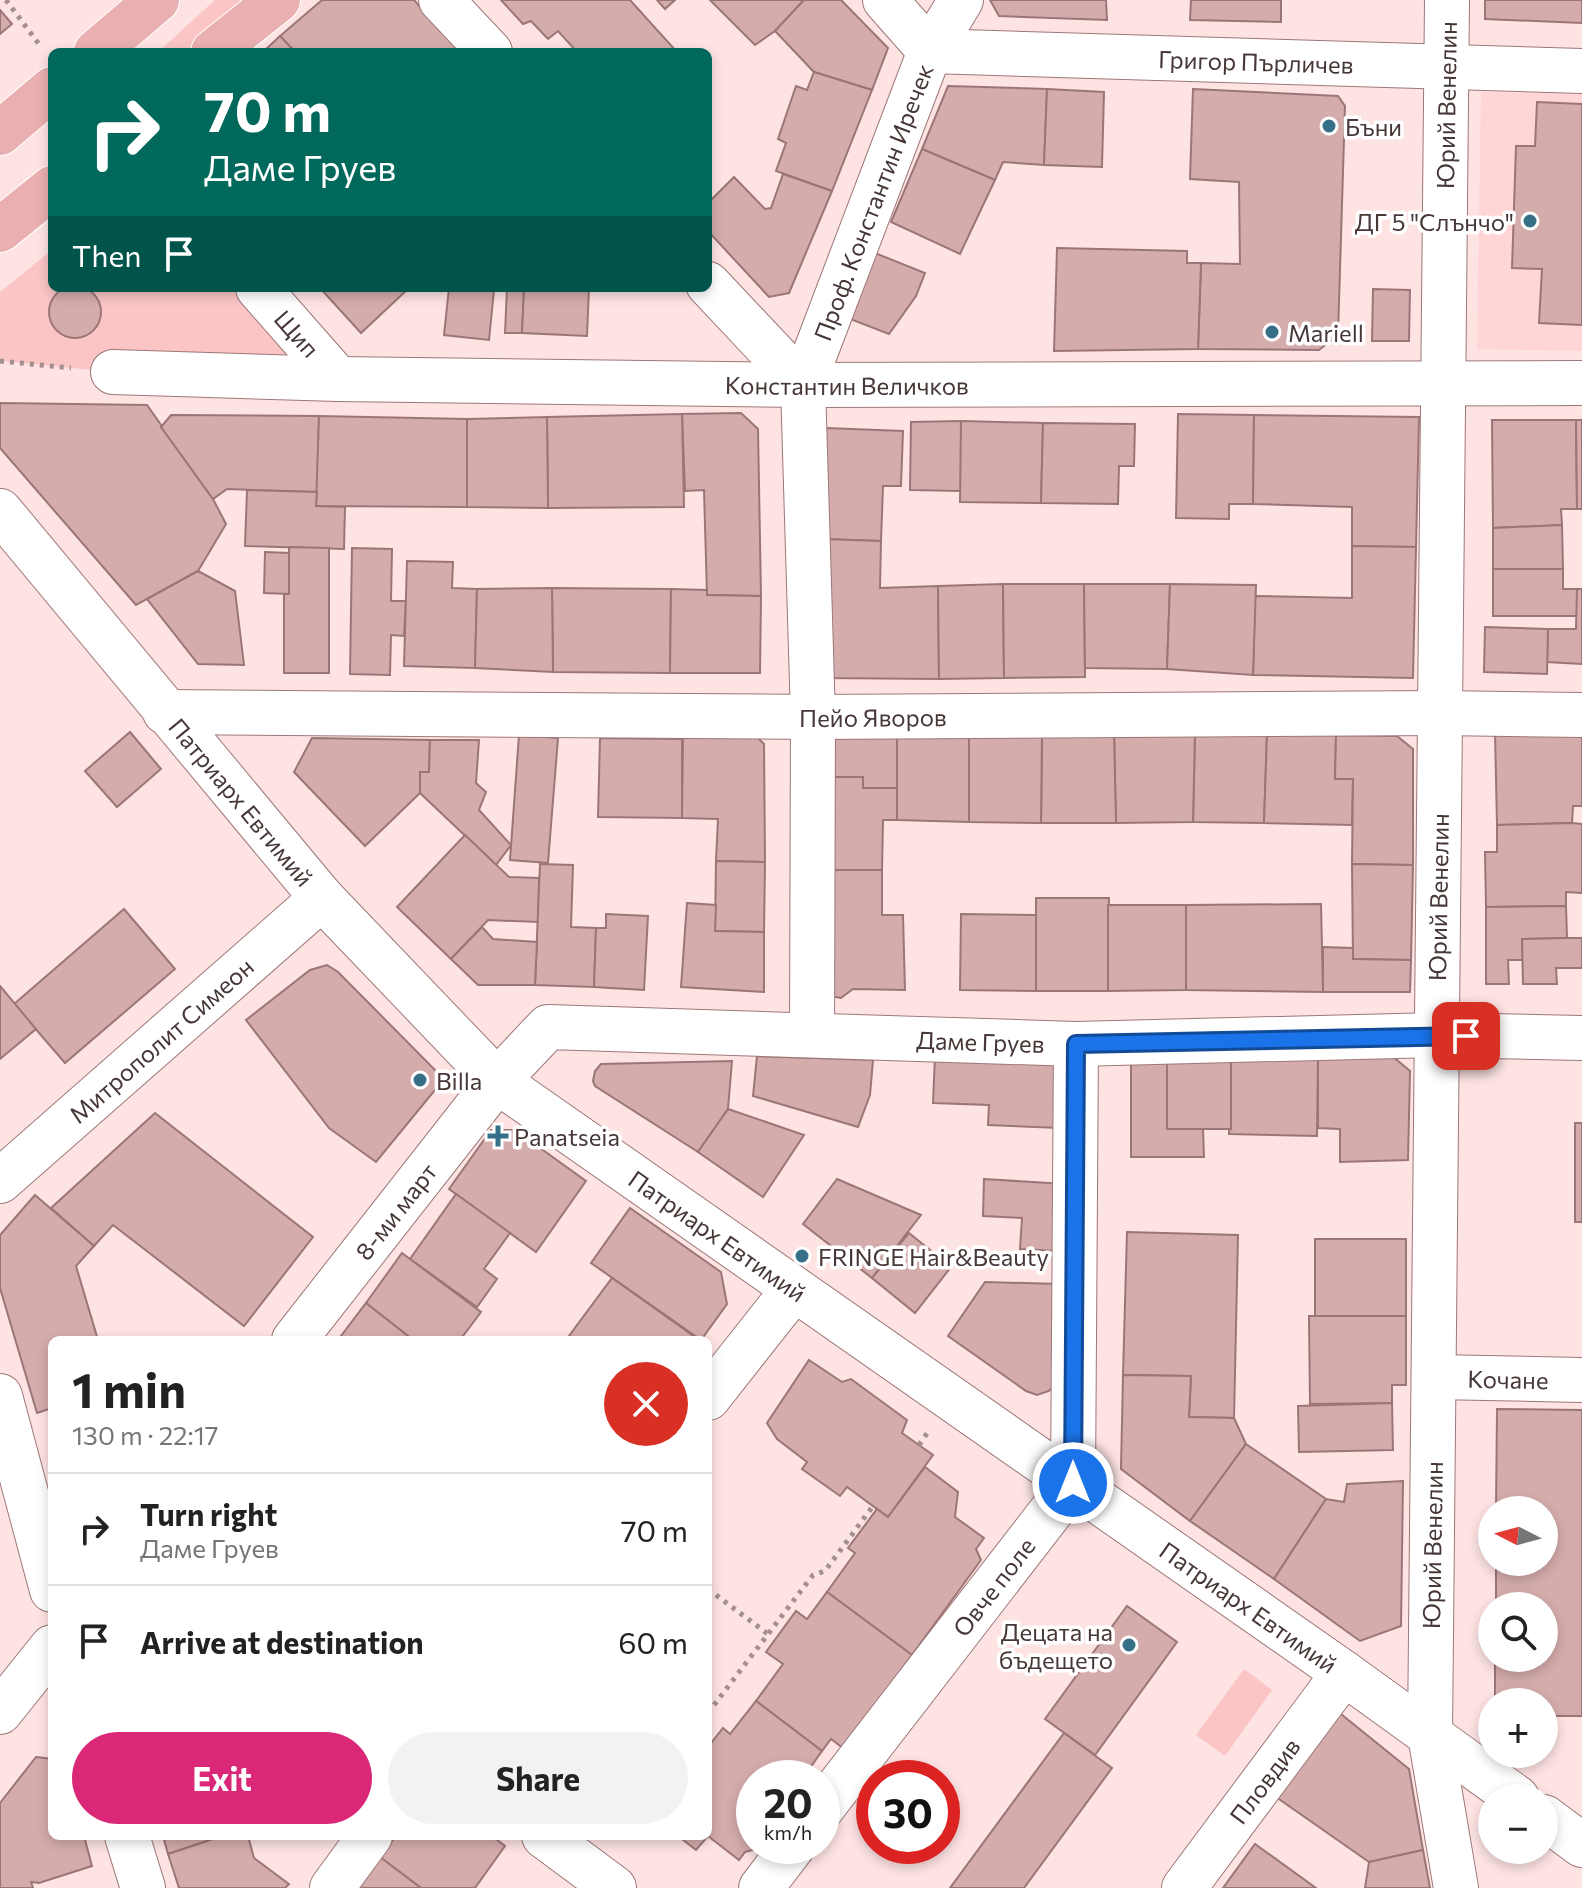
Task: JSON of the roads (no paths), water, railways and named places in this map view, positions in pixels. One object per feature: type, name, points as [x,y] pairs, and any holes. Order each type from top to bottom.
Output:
[{"type":"main road","points":[[101,48],[157,0]]},
{"type":"main road","points":[[218,48],[278,0]]},
{"type":"main road","points":[[0,133],[48,70]]},
{"type":"main road","points":[[0,230],[48,191]]},
{"type":"street","points":[[441,0],[486,48]]},
{"type":"street","points":[[885,0],[930,51]]},
{"type":"street","name":"Проф. Константин Иречек","points":[[812,1035],[813,717],[803,385],[930,51],[961,0]]},
{"type":"street","name":"Юрий Венелин","points":[[1447,0],[1430,1735],[1456,1888]]},
{"type":"street","name":"Григор Пърличев","points":[[930,51],[1582,71]]},
{"type":"street","points":[[712,288],[803,385]]},
{"type":"street","name":"Щип","points":[[262,292],[338,379]]},
{"type":"street","name":"Константин Величков","points":[[113,372],[338,379],[803,385],[1582,383]]},
{"type":"street","name":"Патриарх Евтимий","points":[[0,511],[322,898],[497,1081],[1344,1673],[1498,1784]]},
{"type":"street","name":"Пейо Яворов","points":[[165,712],[813,717],[1582,715]]},
{"type":"street","name":"Митрополит Симеон","points":[[0,1181],[322,898]]},
{"type":"street","name":"Даме Груев","points":[[497,1081],[548,1027],[1076,1044],[1437,1035],[1582,1038]]},
{"type":"street","points":[[1073,1483],[1076,1044]]},
{"type":"street","name":"8-ми март","points":[[297,1336],[497,1081]]},
{"type":"street","points":[[712,1393],[794,1289]]},
{"type":"street","name":"Кочане","points":[[1434,1377],[1582,1380]]},
{"type":"street","points":[[0,1396],[48,1575]]},
{"type":"street","name":"Овче поле","points":[[840,1785],[1073,1483]]},
{"type":"street","points":[[0,1712],[48,1652]]},
{"type":"street","name":"Пловдив","points":[[1184,1888],[1344,1673]]},
{"type":"street","points":[[1558,1827],[1582,1845]]},
{"type":"street","points":[[128,1840],[143,1888]]},
{"type":"street","points":[[332,1888],[367,1840]]},
{"type":"street","points":[[549,1840],[614,1888]]},
{"type":"street","points":[[761,1888],[779,1864]]},
{"type":"place","name":"Бъни","points":[[1329,126]]},
{"type":"place","name":"ДГ 5 \"Слънчо\"","points":[[1530,221]]},
{"type":"place","name":"Mariell","points":[[1272,332]]},
{"type":"place","name":"Billa","points":[[420,1080]]},
{"type":"place","name":"Panatseia","points":[[498,1136]]},
{"type":"place","name":"FRINGE Hair&Beauty","points":[[802,1256]]},
{"type":"place","name":"Децата на бъдещето","points":[[1129,1645]]}]
